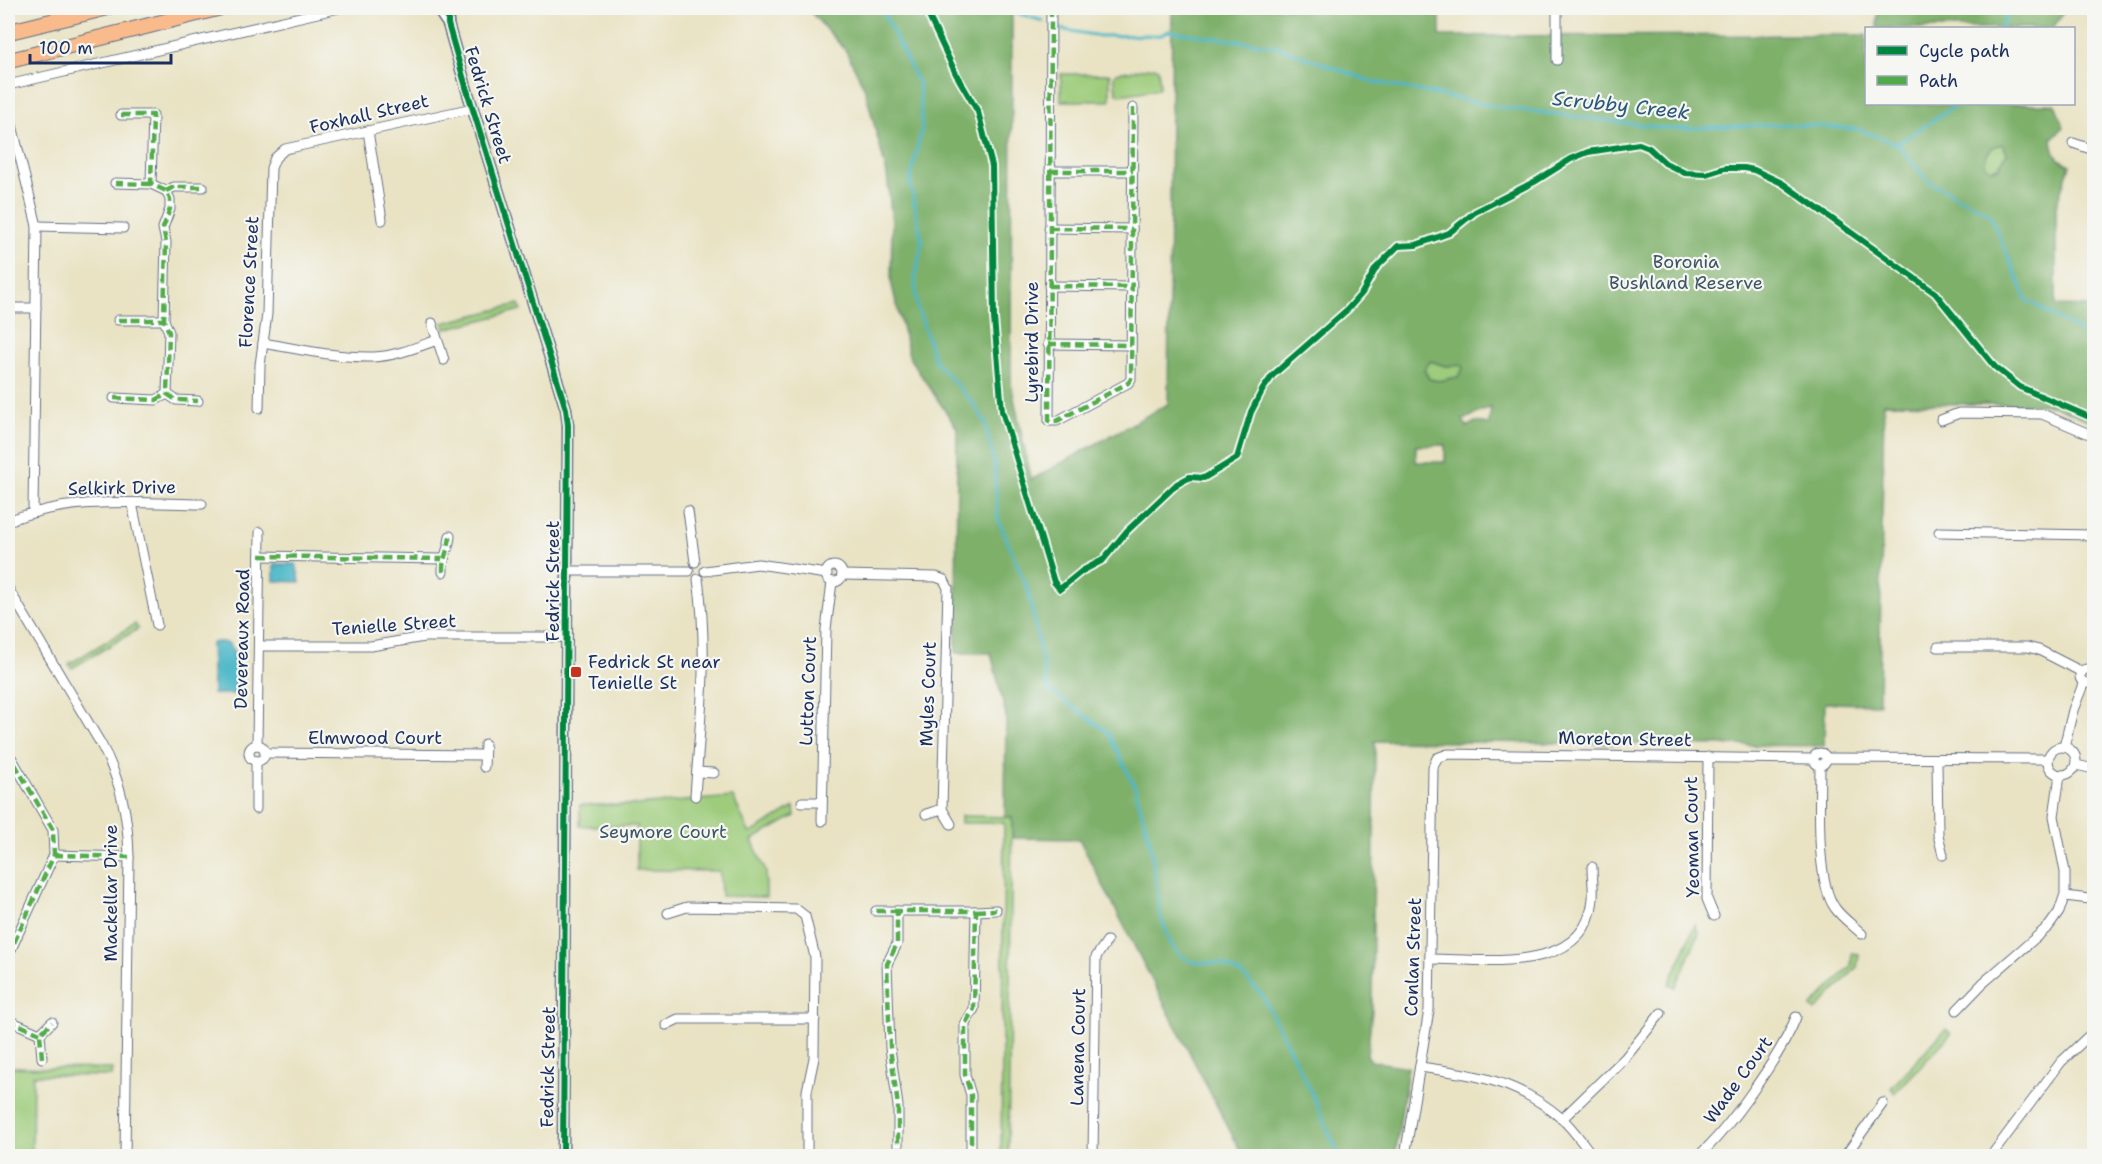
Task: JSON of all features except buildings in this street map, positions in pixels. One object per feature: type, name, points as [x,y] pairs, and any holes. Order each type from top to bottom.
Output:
[{"type":"highway","points":[[8,32],[106,8]]},
{"type":"highway","points":[[8,60],[219,8]]},
{"type":"street","points":[[8,85],[339,8]]},
{"type":"street","name":"Fedrick Street","points":[[437,8],[448,24]]},
{"type":"street","name":"Fedrick Street","points":[[448,8],[448,24],[567,410],[568,571],[562,1156]]},
{"type":"street","name":"Lyrebird Drive","points":[[1051,8],[1049,421],[1053,422],[1130,381],[1133,108]]},
{"type":"street","points":[[1557,8],[1557,60]]},
{"type":"street","name":"Foxhall Street","points":[[275,158],[285,149],[473,108]]},
{"type":"street","points":[[8,109],[37,226],[33,511]]},
{"type":"street","points":[[121,115],[153,115],[151,183]]},
{"type":"street","points":[[368,131],[382,220]]},
{"type":"street","points":[[2073,143],[2094,150]]},
{"type":"street","name":"Florence Street","points":[[259,408],[267,314],[271,168],[275,158]]},
{"type":"street","points":[[1050,171],[1133,171]]},
{"type":"street","points":[[115,183],[151,183],[166,191],[174,188],[203,187]]},
{"type":"street","points":[[166,191],[170,209],[163,228],[166,242],[164,320],[169,332],[167,394]]},
{"type":"street","points":[[37,226],[123,228]]},
{"type":"street","points":[[1049,228],[1132,229]]},
{"type":"street","points":[[1049,286],[1132,287]]},
{"type":"street","points":[[8,308],[36,308]]},
{"type":"street","points":[[118,320],[164,320]]},
{"type":"street","points":[[432,323],[444,360]]},
{"type":"street","points":[[263,343],[346,356],[376,357],[398,353],[437,340]]},
{"type":"street","points":[[1048,344],[1131,345]]},
{"type":"street","points":[[114,398],[156,399],[167,394]]},
{"type":"street","points":[[167,394],[176,400],[198,401]]},
{"type":"street","points":[[1941,420],[1959,413],[2042,414],[2094,436]]},
{"type":"street","points":[[132,503],[157,625]]},
{"type":"street","name":"Selkirk Drive","points":[[8,521],[33,511],[64,504],[202,504]]},
{"type":"street","points":[[688,511],[695,562],[689,571]]},
{"type":"street","name":"Devereaux Road","points":[[257,745],[260,532]]},
{"type":"street","points":[[1939,532],[2094,535]]},
{"type":"street","points":[[443,572],[442,559],[449,549],[450,536]]},
{"type":"street","points":[[260,556],[442,559]]},
{"type":"street","points":[[695,562],[703,564],[705,571]]},
{"type":"street","points":[[695,796],[705,663],[704,624],[698,579],[705,571],[758,564],[839,581],[842,575],[841,570],[836,567],[830,568],[829,578]]},
{"type":"street","points":[[568,571],[689,571]]},
{"type":"street","points":[[689,571],[692,577],[698,579]]},
{"type":"street","name":"Myles Court","points":[[842,575],[936,578],[944,580],[948,588],[942,809]]},
{"type":"street","name":"Lutton Court","points":[[822,821],[829,578]]},
{"type":"street","name":"Mackellar Drive","points":[[8,588],[113,766],[128,821],[124,1156]]},
{"type":"street","name":"Tenielle Street","points":[[259,646],[371,646],[424,637],[567,637]]},
{"type":"street","points":[[1938,647],[2027,647],[2088,672],[2073,710],[2064,747]]},
{"type":"street","points":[[484,744],[484,767]]},
{"type":"street","points":[[257,745],[263,748],[265,753],[262,759],[256,761],[249,753],[252,747],[257,745]]},
{"type":"street","points":[[2064,747],[2075,755],[2076,765],[2072,772],[2060,776],[2052,772],[2048,759],[2052,751],[2064,747]]},
{"type":"street","name":"Elmwood Court","points":[[265,753],[484,755]]},
{"type":"street","name":"Moreton Street","points":[[1437,758],[1448,754],[1708,757],[1820,761],[2048,759]]},
{"type":"street","points":[[8,755],[53,830],[54,855],[8,956]]},
{"type":"street","name":"Yeoman Court","points":[[1708,757],[1707,898],[1714,916]]},
{"type":"street","name":"Conlan Street","points":[[1406,1156],[1429,1010],[1433,768],[1437,758]]},
{"type":"street","points":[[1937,759],[1938,835],[1942,855]]},
{"type":"street","points":[[256,761],[256,809]]},
{"type":"street","points":[[1820,761],[1820,834],[1825,882],[1835,908],[1862,934]]},
{"type":"street","points":[[2076,765],[2094,769]]},
{"type":"street","points":[[696,772],[714,773]]},
{"type":"street","points":[[1957,1010],[1983,983],[2049,926],[2059,912],[2065,896],[2065,872],[2054,816],[2060,776]]},
{"type":"street","points":[[802,802],[821,802]]},
{"type":"street","points":[[926,814],[942,809],[951,824]]},
{"type":"street","points":[[54,855],[129,857]]},
{"type":"street","points":[[1430,959],[1530,959],[1551,955],[1571,943],[1586,923],[1593,900],[1592,867]]},
{"type":"street","points":[[2065,896],[2090,899]]},
{"type":"street","points":[[669,913],[687,907],[796,909],[805,916],[816,957],[814,1058],[807,1091],[807,1156]]},
{"type":"street","points":[[876,911],[996,910]]},
{"type":"street","points":[[897,911],[897,944],[887,964],[887,975],[890,1048],[898,1107],[898,1156]]},
{"type":"street","points":[[971,1156],[972,1095],[964,1075],[965,1024],[974,1009],[976,911]]},
{"type":"street","name":"Lanena Court","points":[[1093,1156],[1096,957],[1107,941]]},
{"type":"street","points":[[1562,1119],[1625,1058],[1661,1013]]},
{"type":"street","name":"Wade Court","points":[[1698,1156],[1718,1135],[1788,1040],[1796,1017]]},
{"type":"street","points":[[666,1025],[678,1019],[815,1019]]},
{"type":"street","points":[[8,1020],[40,1034]]},
{"type":"street","points":[[42,1058],[40,1034],[52,1022]]},
{"type":"street","points":[[1991,1156],[2061,1062],[2094,1031]]},
{"type":"street","points":[[1420,1067],[1485,1077],[1513,1086],[1562,1119],[1593,1156]]},
{"type":"street","points":[[1845,1156],[1883,1103]]},
{"type":"green space","name":"Boronia Bushland Reserve","points":[[807,8],[1012,8],[1011,384],[1031,480],[1168,404],[1172,8],[1440,8],[1440,36],[1865,35],[1865,105],[2055,105],[2064,127],[2052,138],[2053,148],[2061,161],[2070,165],[2056,206],[2056,306],[2094,307],[2094,423],[2054,405],[1884,403],[1879,704],[1825,703],[1824,746],[1375,741],[1372,1010],[1367,1055],[1371,1061],[1408,1067],[1396,1150],[1391,1156],[1243,1156],[1079,839],[1012,838],[1012,817],[1005,817],[1006,715],[991,653],[956,653],[957,428],[910,359],[891,282],[892,223],[887,174],[865,89],[846,51]],"holes":[[[2002,144],[2007,153],[1997,169],[1990,169],[1985,164],[1986,157],[1989,151]],[[1431,361],[1445,366],[1461,365],[1463,368],[1458,377],[1439,381],[1429,379],[1424,368]],[[1491,407],[1489,424],[1475,422],[1467,427],[1463,420]],[[1445,445],[1445,462],[1416,462],[1416,446]]]},
{"type":"green space","points":[[1878,8],[2066,8],[2054,27],[1877,27]]},
{"type":"green space","points":[[1155,67],[1158,69],[1160,85],[1158,89],[1120,95],[1116,92],[1114,76],[1116,73]]},
{"type":"green space","points":[[1061,74],[1110,74],[1110,101],[1061,101]]},
{"type":"green space","points":[[2002,144],[2007,153],[2004,160],[1999,166],[1990,169],[1985,164],[1987,154]]},
{"type":"green space","points":[[519,304],[521,310],[445,329],[443,323]]},
{"type":"green space","points":[[1431,361],[1445,366],[1462,365],[1464,368],[1458,377],[1439,381],[1429,379],[1424,368]]},
{"type":"green space","points":[[135,624],[138,629],[72,668],[69,664]]},
{"type":"green space","name":"Seymore Court","points":[[733,797],[750,834],[794,807],[795,816],[752,840],[766,872],[766,897],[721,896],[720,871],[637,870],[637,826],[580,826],[580,805],[636,805]]},
{"type":"green space","points":[[961,816],[1012,817],[1008,1156],[1001,1156],[1004,823],[961,823]]},
{"type":"green space","points":[[1695,925],[1699,933],[1675,988],[1669,985]]},
{"type":"green space","points":[[1852,953],[1859,954],[1857,967],[1815,1011],[1811,1007],[1851,966]]},
{"type":"green space","points":[[1946,1029],[1951,1034],[1895,1093],[1891,1088]]},
{"type":"green space","points":[[8,1067],[112,1069],[111,1076],[33,1075],[32,1156],[8,1156]]},
{"type":"water","points":[[274,564],[296,564],[300,582],[274,581]]},
{"type":"water","points":[[211,643],[228,643],[233,649],[238,694],[213,694]]},
{"type":"waterway","points":[[881,8],[919,85],[922,127],[910,182],[922,242],[915,279],[917,306],[935,361],[973,403],[985,422],[994,461],[998,519],[1028,590],[1048,689],[1108,732],[1135,787],[1151,846],[1160,915],[1171,944],[1180,955],[1192,962],[1222,964],[1244,976],[1262,995],[1311,1091],[1339,1156]]},
{"type":"waterway","name":"Scrubby Creek","points":[[1000,8],[1043,21]]},
{"type":"waterway","points":[[2001,27],[2012,8]]},
{"type":"waterway","name":"Scrubby Creek","points":[[1059,29],[1100,36],[1161,35],[1168,31],[1275,46],[1370,81],[1498,107],[1673,129],[1788,124],[1857,129],[1897,144],[1928,181],[1989,213],[2027,300],[2094,340]]},
{"type":"waterway","points":[[1897,144],[1956,105]]},
{"type":"marked path","points":[[1051,8],[1049,421],[1057,421],[1128,383],[1131,379],[1133,108]]},
{"type":"marked path","points":[[121,115],[153,115],[151,184],[166,191],[170,199],[170,209],[163,228],[166,242],[164,320],[169,332],[167,394],[176,400],[198,401]]},
{"type":"marked path","points":[[1050,171],[1133,171]]},
{"type":"marked path","points":[[115,183],[151,184]]},
{"type":"marked path","points":[[166,191],[174,187],[203,187]]},
{"type":"marked path","points":[[1049,228],[1132,229]]},
{"type":"marked path","points":[[1049,286],[1132,287]]},
{"type":"marked path","points":[[118,320],[164,320]]},
{"type":"marked path","points":[[1048,344],[1131,345]]},
{"type":"marked path","points":[[114,398],[156,400],[167,394]]},
{"type":"marked path","points":[[443,572],[450,536]]},
{"type":"marked path","points":[[260,556],[442,559]]},
{"type":"marked path","points":[[8,752],[53,830],[54,855],[8,956]]},
{"type":"marked path","points":[[54,855],[129,857]]},
{"type":"marked path","points":[[976,911],[996,910]]},
{"type":"marked path","points":[[876,911],[897,911]]},
{"type":"marked path","points":[[898,1156],[898,1106],[890,1048],[887,964],[897,944],[897,911],[976,911],[974,1009],[965,1024],[965,1075],[971,1095],[971,1156]]},
{"type":"marked path","points":[[8,1020],[40,1034]]},
{"type":"marked path","points":[[42,1058],[40,1034],[52,1022]]},
{"type":"cycle path","points":[[448,8],[448,24],[466,87],[566,409],[568,425],[563,1156]]},
{"type":"cycle path","points":[[925,8],[956,74],[978,112],[992,166],[994,318],[1002,411],[1054,582],[1060,589],[1082,571],[1103,560],[1127,531],[1177,484],[1190,477],[1204,478],[1237,458],[1251,412],[1273,375],[1348,309],[1362,293],[1376,268],[1398,246],[1416,245],[1449,233],[1475,212],[1588,152],[1639,144],[1649,148],[1665,163],[1685,173],[1706,174],[1725,168],[1744,168],[1754,170],[1782,183],[1935,293],[1995,367],[2020,387],[2094,419]]},
{"type":"place","name":"Fedrick St near Tenielle St","points":[[576,672]]}]
